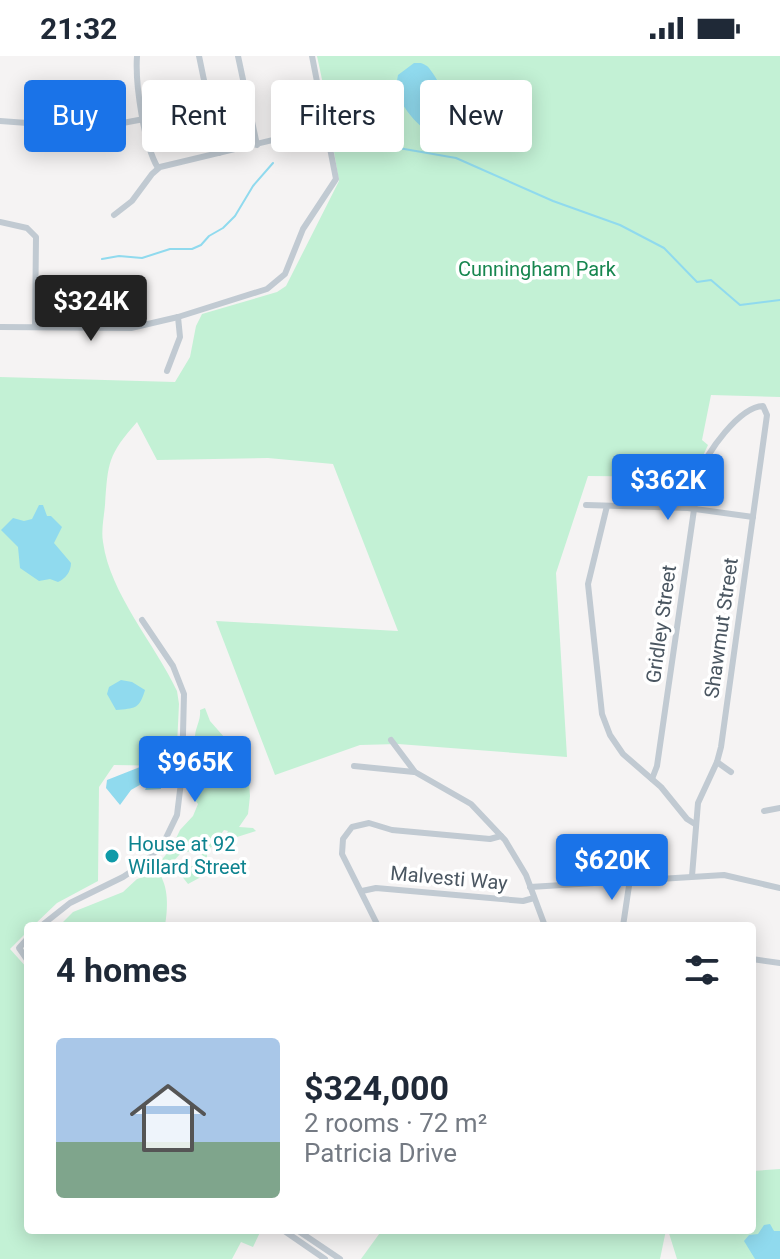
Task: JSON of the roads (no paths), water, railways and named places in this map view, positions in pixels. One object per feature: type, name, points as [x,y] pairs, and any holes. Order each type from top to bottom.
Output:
[{"type":"street","points":[[137,56],[137,86],[142,110]]},
{"type":"street","points":[[199,56],[219,153]]},
{"type":"street","points":[[238,56],[257,145]]},
{"type":"street","points":[[312,56],[317,80]]},
{"type":"street","points":[[0,121],[100,128],[142,119]]},
{"type":"street","points":[[114,215],[132,201],[158,168],[271,141]]},
{"type":"street","points":[[153,152],[158,168]]},
{"type":"street","points":[[0,327],[131,328],[257,293],[282,277],[303,229],[335,182],[332,152]]},
{"type":"street","points":[[0,222],[27,228],[36,237],[35,327]]},
{"type":"street","points":[[167,371],[180,337],[178,317]]},
{"type":"street","name":"Gridley Street","points":[[652,779],[657,766],[699,475],[711,449],[750,410],[763,406]]},
{"type":"street","name":"Shawmut Street","points":[[692,876],[699,799],[717,762],[767,415],[763,406]]},
{"type":"street","points":[[586,505],[693,508],[753,517]]},
{"type":"street","points":[[607,506],[588,584],[601,709],[619,750],[695,824]]},
{"type":"street","points":[[46,922],[70,903],[144,863],[163,844],[177,815],[182,774],[184,694],[173,666],[142,620]]},
{"type":"street","points":[[391,740],[415,772]]},
{"type":"street","points":[[717,762],[731,772]]},
{"type":"street","points":[[354,766],[415,772],[471,804],[501,836],[518,860],[543,922]]},
{"type":"street","points":[[430,780],[444,781]]},
{"type":"street","points":[[764,811],[780,808]]},
{"type":"street","points":[[376,922],[344,857],[341,847],[347,832],[359,824],[369,823],[392,830],[490,839],[501,836]]},
{"type":"street","points":[[530,887],[630,879],[731,876],[780,888]]},
{"type":"street","points":[[624,922],[630,879]]},
{"type":"street","name":"Malvesti Way","points":[[362,891],[376,888],[520,901],[534,898]]},
{"type":"street","points":[[756,960],[780,963]]},
{"type":"street","points":[[289,1234],[325,1259]]},
{"type":"street","points":[[303,1234],[340,1259]]},
{"type":"water","points":[[414,63],[422,63],[437,80],[420,80],[420,125],[404,107],[404,80],[397,80],[398,75]]},
{"type":"water","points":[[39,505],[43,505],[47,516],[62,527],[54,543],[71,563],[67,575],[58,582],[50,579],[39,581],[20,568],[18,547],[1,530],[13,518],[24,521],[32,519]]},
{"type":"water","points":[[121,680],[145,690],[135,707],[116,710],[107,694],[109,687]]},
{"type":"water","points":[[140,767],[158,774],[161,789],[145,790],[148,783],[145,782],[131,790],[120,805],[106,788],[107,780]]},
{"type":"water","points":[[770,1224],[774,1231],[780,1231],[780,1259],[755,1259],[744,1241],[749,1235],[758,1234],[764,1225]]},
{"type":"waterway","points":[[404,149],[456,158],[553,201],[620,225],[664,248],[697,282],[711,280],[740,305],[780,300]]},
{"type":"waterway","points":[[102,259],[119,256],[142,258],[170,249],[192,249],[201,245],[235,216],[253,186],[273,163]]},
{"type":"place","name":"House at 92 Willard Street","points":[[112,856]]},
{"type":"park label","name":"Cunningham Park","points":[[537,269]]}]
